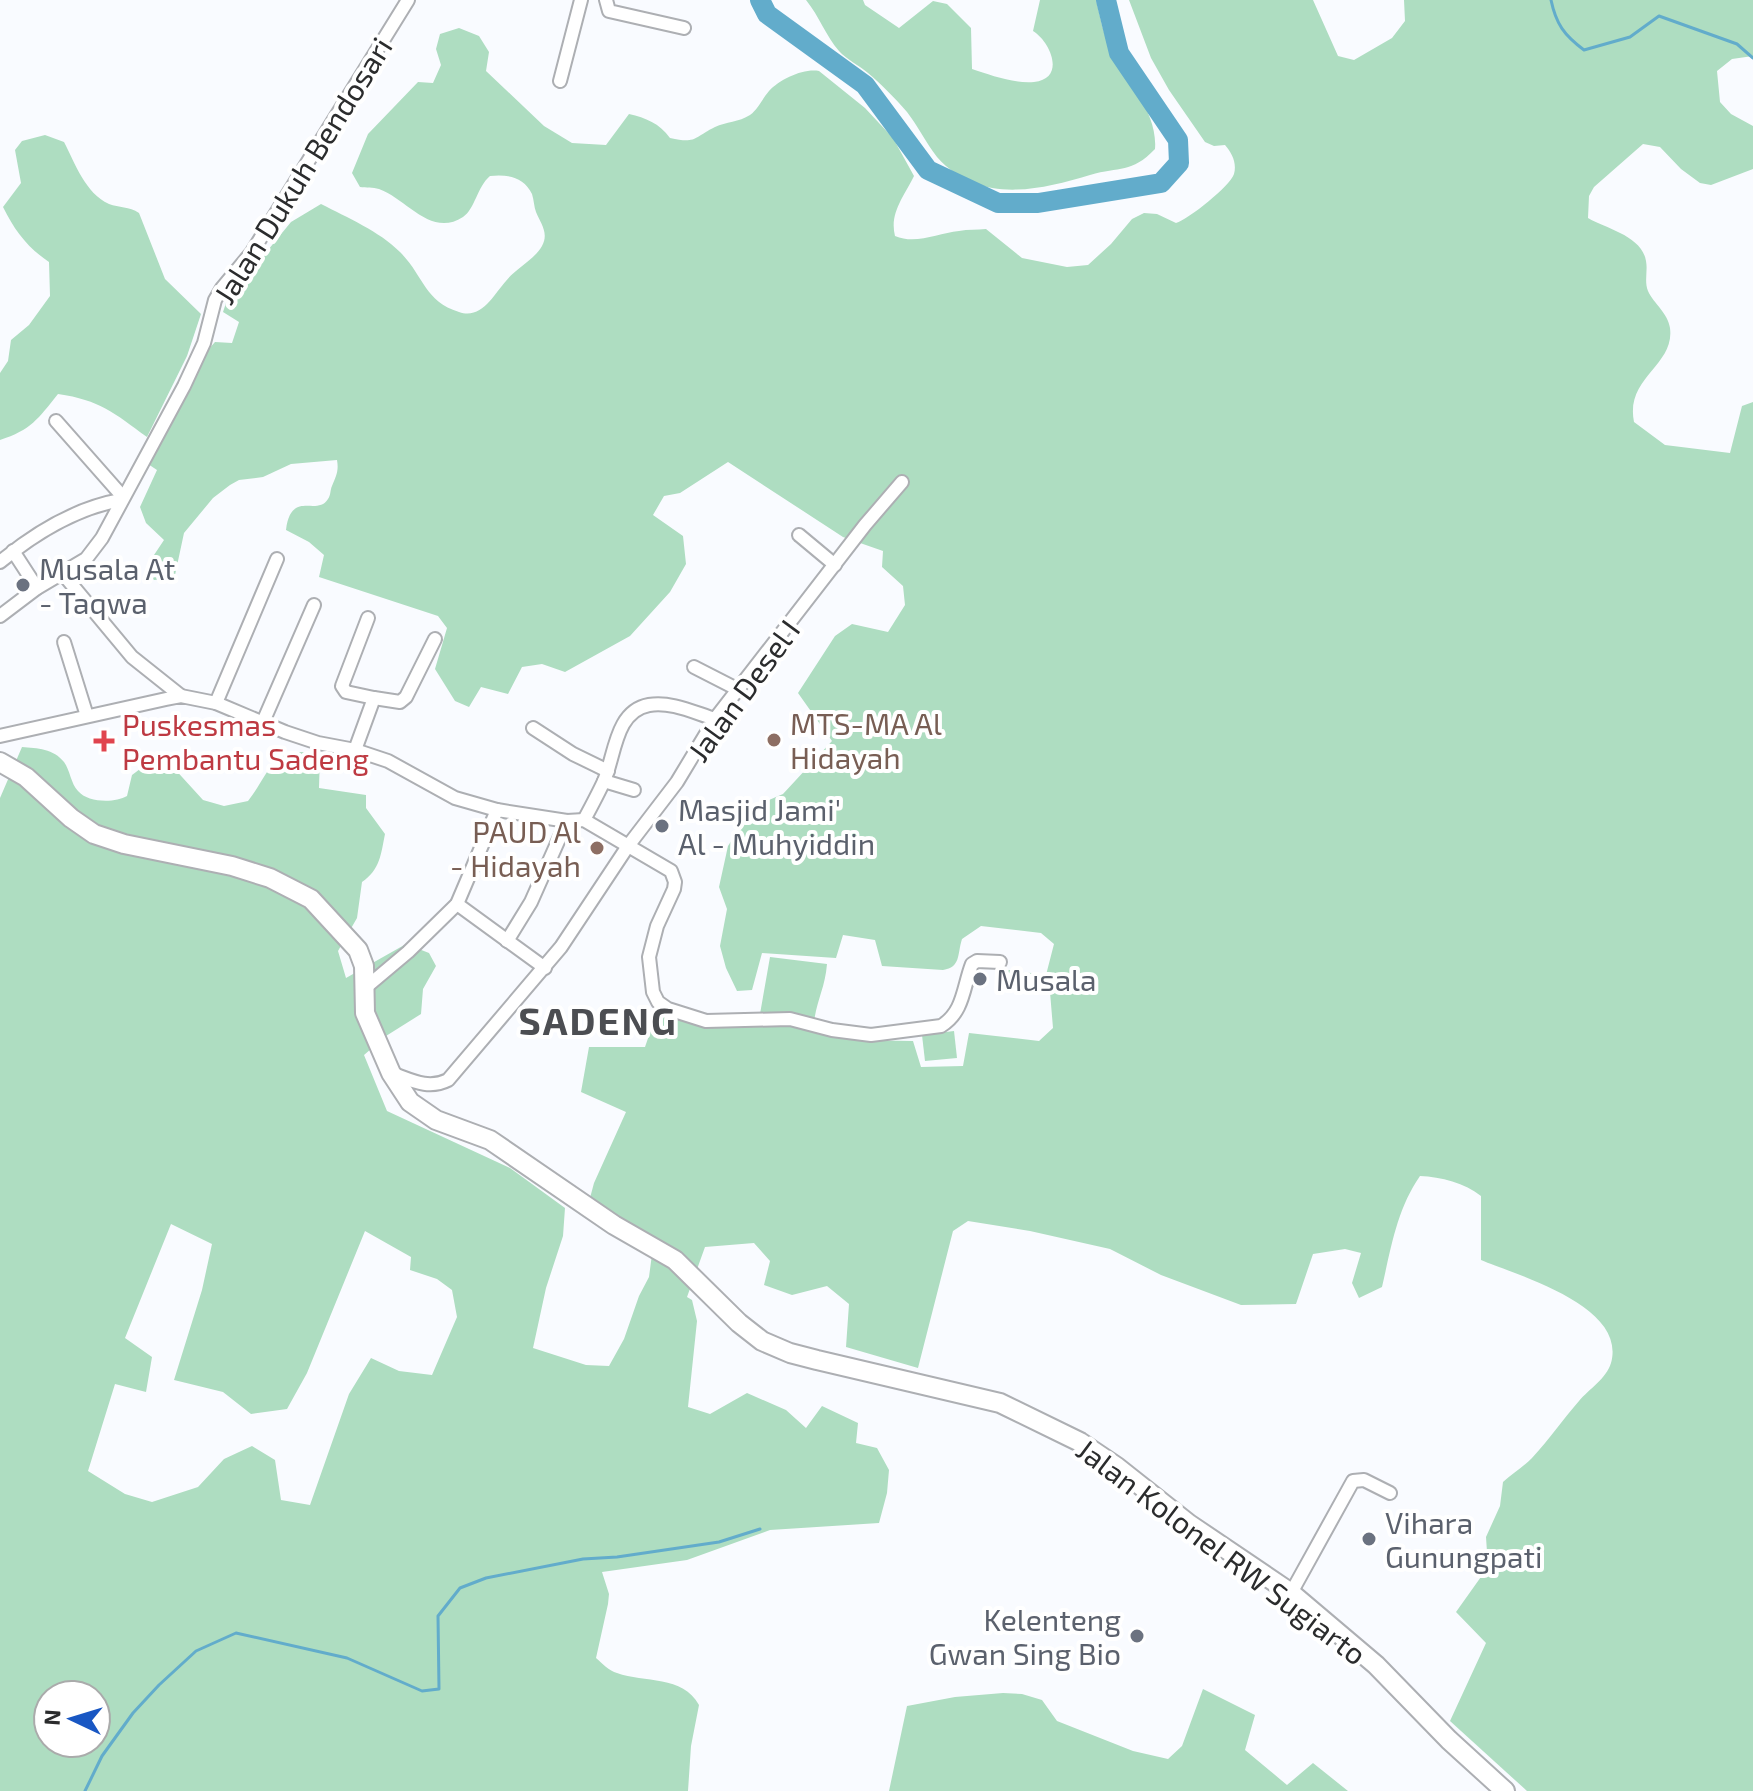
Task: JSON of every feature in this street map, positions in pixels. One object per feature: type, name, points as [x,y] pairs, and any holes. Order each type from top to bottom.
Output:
[{"type":"main road","name":"Jalan Kolonel RW Sugiarto","points":[[0,762],[26,777],[71,818],[94,834],[124,844],[232,866],[270,878],[311,899],[350,937],[358,950],[364,966],[365,1013],[403,1094],[422,1112],[490,1140],[614,1225],[675,1260],[739,1323],[762,1341],[804,1356],[986,1399],[1038,1420],[1080,1442],[1117,1467],[1168,1509],[1291,1593],[1376,1665],[1449,1740],[1505,1791]]},
{"type":"street","name":"Jalan Dukuh Bendosari","points":[[0,616],[37,588],[86,559],[102,538],[184,386],[204,343],[215,300],[252,252],[408,0]]},
{"type":"street","points":[[560,81],[581,0]]},
{"type":"street","points":[[606,0],[609,11],[684,28]]},
{"type":"street","points":[[0,562],[65,519],[122,498],[56,421]]},
{"type":"street","name":"Jalan Desel I","points":[[391,1073],[427,1086],[437,1086],[448,1080],[545,968],[628,846],[677,782],[715,719],[902,482]]},
{"type":"street","points":[[799,535],[835,565]]},
{"type":"street","points":[[13,551],[37,588]]},
{"type":"street","points":[[216,703],[277,559]]},
{"type":"street","points":[[63,574],[132,657],[181,696]]},
{"type":"street","points":[[263,722],[314,605]]},
{"type":"street","points":[[368,618],[342,686],[346,692],[400,702],[406,697],[435,639]]},
{"type":"street","points":[[64,642],[87,716]]},
{"type":"street","points":[[694,667],[739,690]]},
{"type":"street","points":[[0,736],[181,696],[216,703],[318,743],[355,750],[388,761],[455,798],[497,810],[567,821],[584,820],[671,871],[674,889],[657,926],[649,957],[653,992],[658,1002],[668,1009],[719,1022],[790,1019],[832,1030],[871,1035],[941,1026],[951,1020],[958,1010],[972,964],[977,961],[1000,962]]},
{"type":"street","points":[[355,750],[374,698]]},
{"type":"street","points":[[584,820],[606,776],[621,729],[626,720],[642,707],[672,706],[715,719]]},
{"type":"street","points":[[533,728],[606,776],[634,790]]},
{"type":"street","points":[[364,989],[457,904],[497,810]]},
{"type":"street","points":[[507,941],[537,889],[567,821]]},
{"type":"street","points":[[457,904],[545,968]]},
{"type":"street","points":[[1291,1593],[1353,1481],[1364,1480],[1390,1493]]},
{"type":"green space","points":[[806,0],[863,0],[865,5],[899,28],[933,1],[947,4],[971,28],[972,69],[1019,82],[1034,82],[1050,74],[1052,67],[1050,51],[1033,31],[1040,0],[1096,0],[1110,48],[1146,109],[1155,135],[1155,149],[1132,166],[1050,186],[1009,190],[971,182],[953,172],[937,157],[898,102],[839,51]]},
{"type":"green space","points":[[1129,0],[1313,0],[1338,56],[1354,60],[1392,38],[1405,21],[1404,0],[1753,0],[1753,56],[1732,59],[1717,71],[1720,102],[1731,114],[1753,126],[1753,169],[1711,185],[1700,183],[1660,147],[1643,144],[1594,187],[1589,196],[1588,218],[1623,234],[1638,245],[1646,261],[1648,291],[1667,318],[1670,328],[1670,341],[1665,352],[1637,394],[1633,407],[1634,422],[1665,445],[1730,453],[1742,406],[1753,402],[1753,1791],[1527,1791],[1450,1721],[1486,1643],[1456,1612],[1488,1567],[1486,1537],[1500,1506],[1503,1482],[1532,1458],[1605,1374],[1611,1363],[1612,1343],[1603,1325],[1566,1296],[1481,1260],[1481,1196],[1452,1182],[1420,1176],[1400,1215],[1382,1287],[1359,1298],[1352,1283],[1361,1253],[1345,1249],[1313,1254],[1296,1304],[1241,1305],[1161,1275],[1110,1249],[968,1221],[953,1231],[918,1368],[846,1347],[849,1304],[827,1286],[792,1295],[764,1285],[770,1261],[754,1243],[705,1247],[687,1297],[692,1300],[697,1321],[688,1407],[710,1414],[747,1393],[786,1410],[806,1428],[822,1406],[858,1423],[856,1443],[877,1448],[889,1470],[879,1523],[770,1530],[687,1560],[602,1572],[609,1594],[596,1658],[614,1672],[673,1684],[692,1695],[699,1705],[691,1746],[688,1791],[0,1791],[0,798],[22,747],[55,754],[66,765],[78,791],[95,800],[109,801],[127,796],[132,775],[140,769],[142,760],[172,766],[203,800],[224,806],[248,801],[275,762],[282,756],[304,752],[320,755],[319,788],[366,795],[366,808],[385,834],[376,867],[362,882],[357,918],[338,951],[346,978],[406,944],[429,953],[436,966],[423,989],[421,1014],[386,1036],[364,1055],[387,1111],[510,1168],[565,1208],[563,1236],[546,1288],[533,1348],[586,1365],[609,1366],[624,1339],[649,1277],[654,1239],[590,1198],[626,1112],[581,1092],[589,1047],[645,1047],[656,1015],[720,1028],[777,1024],[853,1040],[913,1041],[921,1067],[963,1066],[969,1033],[1039,1041],[1053,1028],[1050,992],[1005,989],[1001,982],[1009,970],[1046,975],[1054,944],[1041,933],[981,926],[962,939],[956,963],[943,970],[882,966],[875,940],[843,935],[836,958],[762,953],[752,990],[737,991],[720,946],[727,909],[719,887],[728,846],[753,807],[783,794],[832,741],[798,693],[835,636],[852,624],[888,632],[905,605],[903,586],[882,567],[883,551],[843,537],[728,462],[680,493],[664,496],[653,515],[683,536],[686,564],[670,592],[630,636],[565,672],[542,664],[522,667],[508,694],[481,687],[469,707],[455,701],[435,669],[447,628],[438,616],[319,577],[324,555],[309,542],[286,530],[293,510],[318,506],[328,499],[337,473],[337,460],[291,464],[263,477],[239,480],[230,485],[213,498],[184,533],[175,575],[170,579],[154,580],[150,575],[152,558],[164,540],[146,523],[140,507],[157,470],[148,464],[207,351],[215,342],[232,343],[239,322],[223,312],[227,300],[291,222],[321,204],[392,244],[431,295],[459,312],[481,309],[510,276],[539,251],[545,237],[544,229],[529,188],[514,178],[490,176],[463,217],[440,223],[420,215],[379,189],[360,187],[352,173],[368,134],[418,82],[433,83],[441,65],[436,49],[440,34],[459,28],[479,36],[489,52],[486,71],[544,126],[572,143],[606,145],[629,114],[652,122],[670,138],[694,139],[715,127],[750,115],[769,91],[786,79],[806,71],[819,71],[865,108],[893,138],[914,176],[896,212],[895,236],[919,239],[962,230],[986,229],[1022,258],[1067,267],[1088,265],[1132,219],[1144,213],[1157,214],[1176,223],[1182,220],[1217,194],[1234,174],[1234,162],[1228,148],[1205,142],[1151,58]],"holes":[[[171,1224],[212,1244],[202,1290],[174,1380],[223,1392],[251,1414],[287,1409],[307,1373],[365,1231],[411,1257],[410,1270],[437,1279],[452,1290],[457,1317],[432,1375],[399,1371],[371,1358],[349,1394],[310,1505],[281,1500],[275,1460],[252,1446],[224,1459],[198,1487],[152,1502],[125,1494],[88,1471],[115,1384],[146,1392],[152,1357],[125,1338]]]},
{"type":"green space","points":[[45,135],[64,142],[93,193],[109,204],[139,213],[165,279],[201,314],[187,356],[147,437],[96,404],[58,394],[33,423],[0,440],[0,373],[8,361],[11,340],[29,325],[50,296],[49,262],[22,238],[3,207],[21,183],[15,150],[22,141]]},
{"type":"green space","points":[[770,957],[827,964],[814,1022],[760,1014]]},
{"type":"green space","points":[[954,1031],[957,1058],[925,1061],[922,1035]]},
{"type":"green space","points":[[1203,1689],[1255,1715],[1245,1750],[1287,1785],[1313,1763],[1348,1791],[889,1791],[907,1706],[955,1697],[1022,1694],[1042,1700],[1057,1721],[1133,1751],[1168,1759],[1182,1746]]},
{"type":"waterway","points":[[760,0],[767,14],[865,85],[928,170],[998,203],[1038,203],[1161,183],[1179,163],[1178,140],[1119,53],[1106,0]]},
{"type":"waterway","points":[[1551,0],[1562,28],[1584,50],[1630,37],[1659,16],[1737,44],[1753,58]]},
{"type":"waterway","points":[[85,1791],[102,1756],[133,1713],[159,1685],[196,1651],[236,1633],[347,1658],[422,1691],[439,1689],[438,1616],[460,1588],[486,1578],[583,1559],[719,1542],[760,1529]]},
{"type":"place","name":"Musala At - Taqwa","points":[[23,585]]},
{"type":"place","name":"MTS-MA Al Hidayah","points":[[774,740]]},
{"type":"place","name":"Puskesmas Pembantu Sadeng","points":[[104,741]]},
{"type":"place","name":"Masjid Jami' Al - Muhyiddin","points":[[662,826]]},
{"type":"place","name":"PAUD Al - Hidayah","points":[[597,848]]},
{"type":"place","name":"Musala","points":[[980,979]]},
{"type":"place","name":"Vihara Gunungpati","points":[[1369,1539]]},
{"type":"place","name":"Kelenteng Gwan Sing Bio","points":[[1137,1636]]},
{"type":"district","name":"SADENG","points":[[598,1020]]}]
